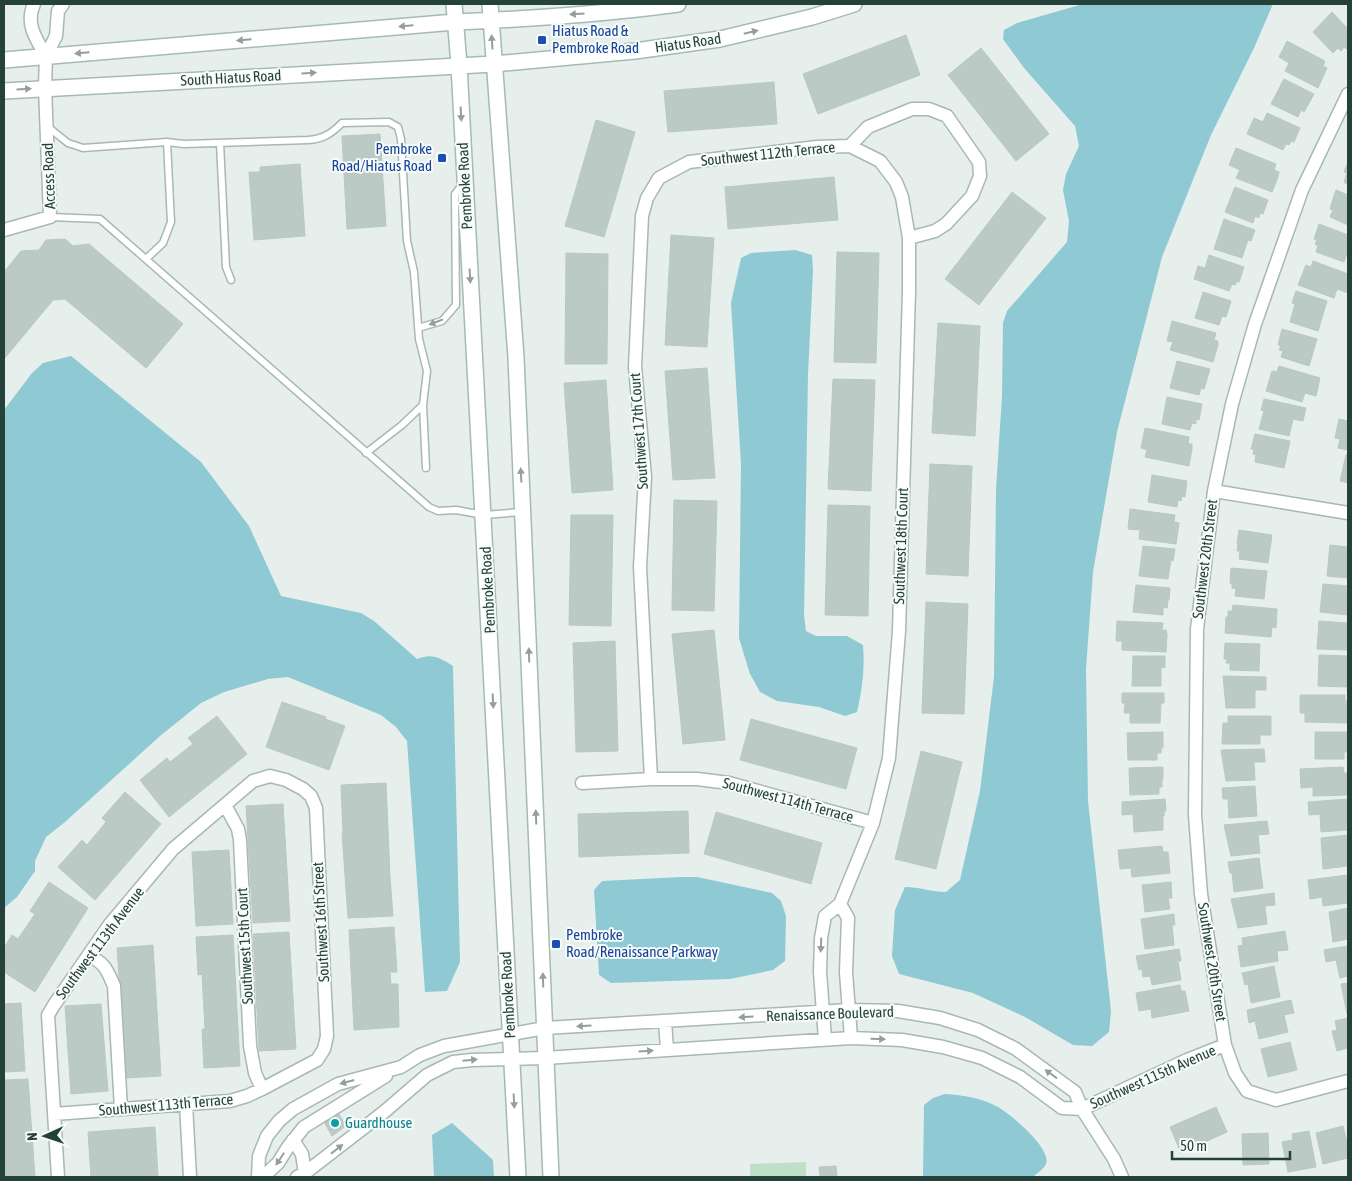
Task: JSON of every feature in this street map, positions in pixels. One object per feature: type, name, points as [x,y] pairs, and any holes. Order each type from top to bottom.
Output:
[{"type":"main road","name":"Pembroke Road","points":[[454,4],[484,515],[518,1177]]},
{"type":"main road","points":[[490,4],[516,357],[545,1058],[552,1177]]},
{"type":"main road","points":[[4,60],[455,22],[639,9],[678,4]]},
{"type":"main road","name":"Hiatus Road","points":[[459,65],[494,64],[635,50],[720,39],[812,17],[854,4]]},
{"type":"main road","name":"South Hiatus Road","points":[[4,90],[459,65]]},
{"type":"street","points":[[34,4],[31,11],[31,30],[46,56]]},
{"type":"street","points":[[46,56],[56,36],[58,11],[63,4]]},
{"type":"street","name":"Access Road","points":[[4,230],[50,217],[45,87],[46,56]]},
{"type":"street","name":"Southwest 20th Street","points":[[1348,94],[1302,190],[1255,324],[1232,404],[1214,491],[1197,629],[1195,815],[1201,894],[1225,1045],[1235,1073],[1248,1091],[1276,1100],[1348,1081]]},
{"type":"street","points":[[850,146],[868,127],[912,109],[928,109],[947,116],[979,162],[980,176],[972,196],[946,224],[935,231],[910,238]]},
{"type":"street","name":"Southwest 112th Terrace","points":[[659,178],[689,162],[817,147],[850,146],[880,161],[896,182]]},
{"type":"street","name":"Southwest 17th Court","points":[[651,779],[640,567],[645,477],[635,368],[642,216],[647,198],[659,178]]},
{"type":"street","name":"Southwest 18th Court","points":[[825,1040],[820,972],[821,938],[825,916],[840,904],[873,823],[890,758],[899,631],[910,238],[902,197],[896,182]]},
{"type":"street","points":[[1214,491],[1348,513]]},
{"type":"street","name":"Southwest 113th Avenue","points":[[54,1114],[48,1015],[110,924],[173,849],[253,781],[270,776],[286,780],[311,796]]},
{"type":"street","name":"Southwest 114th Terrace","points":[[582,783],[651,779],[697,779],[729,783],[873,823]]},
{"type":"street","name":"Southwest 16th Street","points":[[311,796],[316,808],[327,1036],[324,1050]]},
{"type":"street","name":"Southwest 15th Court","points":[[225,805],[238,830],[240,840],[250,1046],[255,1073],[262,1089]]},
{"type":"street","points":[[840,904],[848,918],[846,972],[851,1038]]},
{"type":"street","points":[[89,956],[101,962],[114,986],[121,1109]]},
{"type":"street","name":"Renaissance Boulevard","points":[[263,1177],[278,1163],[304,1127],[420,1055],[444,1046],[545,1028],[849,1010],[898,1011],[940,1018],[978,1030],[1016,1049],[1076,1092],[1082,1110],[1114,1159],[1122,1177]]},
{"type":"street","points":[[666,1021],[667,1050]]},
{"type":"street","name":"Renaissance Boulevard","points":[[301,1175],[384,1112],[427,1075],[453,1062],[472,1060],[545,1058],[851,1038],[902,1040],[944,1047],[982,1058],[1020,1077],[1062,1108],[1082,1110]]},
{"type":"street","name":"Southwest 115th Avenue","points":[[1082,1110],[1187,1060],[1225,1045]]},
{"type":"street","name":"Southwest 113th Terrace","points":[[54,1114],[230,1101],[262,1089],[317,1060],[324,1050]]},
{"type":"street","points":[[258,1177],[258,1156],[267,1136],[278,1121],[293,1109],[338,1084],[401,1067]]},
{"type":"street","points":[[186,1104],[190,1177]]},
{"type":"street","points":[[54,1114],[58,1177]]},
{"type":"street","points":[[293,1140],[302,1154],[301,1175]]},
{"type":"lane","points":[[47,126],[68,143],[83,148],[167,142],[184,144],[318,140],[332,133],[342,123],[389,122],[398,127],[401,139],[407,241],[414,272],[418,339],[427,371],[423,404],[426,468]]},
{"type":"lane","points":[[146,259],[163,242],[171,222],[167,142]]},
{"type":"lane","points":[[220,142],[226,267],[231,280]]},
{"type":"lane","points":[[418,328],[442,320],[456,305],[455,194],[464,182]]},
{"type":"lane","points":[[50,217],[100,219],[429,507],[438,511],[456,510],[484,515],[523,512]]},
{"type":"lane","points":[[366,453],[402,425],[423,404]]},
{"type":"green space","points":[[806,1162],[806,1177],[750,1177],[750,1164]]},
{"type":"water","points":[[1083,4],[1273,4],[1254,48],[1211,135],[1162,257],[1117,432],[1093,572],[1086,669],[1088,801],[1111,1011],[1109,1032],[1092,1046],[1073,1045],[1025,1017],[973,993],[899,974],[892,956],[895,910],[905,887],[946,892],[960,880],[980,791],[994,677],[996,489],[1002,396],[1003,323],[1007,311],[1067,242],[1069,221],[1063,190],[1066,174],[1079,146],[1075,126],[1024,68],[1003,39],[1004,30],[1017,23]]},
{"type":"water","points":[[795,250],[812,255],[813,271],[808,375],[804,615],[806,631],[816,636],[847,636],[863,645],[863,679],[857,712],[845,716],[819,707],[777,701],[760,692],[750,674],[739,638],[741,464],[731,303],[741,258],[751,253]]},
{"type":"water","points":[[71,356],[201,462],[249,526],[281,596],[361,613],[374,621],[417,659],[432,656],[453,666],[460,962],[447,991],[425,992],[407,741],[396,727],[381,715],[288,677],[268,679],[224,692],[201,703],[160,736],[46,837],[35,861],[35,871],[17,897],[4,908],[4,410],[32,373],[43,363]]},
{"type":"water","points":[[697,877],[772,893],[781,901],[786,916],[785,961],[773,970],[730,979],[611,983],[599,975],[594,890],[602,881]]},
{"type":"water","points":[[945,1094],[979,1099],[1004,1111],[1029,1132],[1043,1149],[1046,1157],[1045,1166],[1033,1177],[923,1177],[924,1105],[933,1098]]},
{"type":"water","points":[[452,1123],[493,1160],[494,1177],[434,1177],[432,1135]]},
{"type":"building","points":[[1332,12],[1348,29],[1348,47],[1346,49],[1344,47],[1341,51],[1338,48],[1333,53],[1313,32]]},
{"type":"building","points":[[906,35],[920,75],[818,114],[803,74]]},
{"type":"building","points":[[1287,41],[1325,61],[1323,66],[1327,68],[1318,88],[1285,71],[1289,63],[1279,57]]},
{"type":"building","points":[[981,48],[1049,134],[1016,161],[948,75]]},
{"type":"building","points":[[1284,79],[1314,94],[1304,112],[1301,110],[1298,117],[1271,104]]},
{"type":"building","points":[[774,82],[777,124],[668,132],[664,91]]},
{"type":"building","points":[[1267,113],[1300,128],[1294,142],[1291,141],[1289,145],[1286,144],[1283,150],[1247,134],[1254,118],[1263,122]]},
{"type":"building","points":[[596,120],[635,132],[604,237],[565,226]]},
{"type":"building","points":[[380,134],[386,226],[347,229],[342,136]]},
{"type":"building","points":[[1236,148],[1276,164],[1274,170],[1279,172],[1272,192],[1236,178],[1240,170],[1229,165]]},
{"type":"building","points":[[1348,162],[1348,185],[1344,182],[1347,173],[1344,172]]},
{"type":"building","points":[[300,164],[305,236],[254,240],[249,172],[260,172],[260,167]]},
{"type":"building","points":[[834,177],[838,220],[728,229],[725,187]]},
{"type":"building","points":[[1235,187],[1268,200],[1263,214],[1260,213],[1259,218],[1255,216],[1253,223],[1225,212]]},
{"type":"building","points":[[1336,190],[1348,195],[1348,225],[1330,217],[1333,210],[1330,209]]},
{"type":"building","points":[[1012,192],[1046,218],[979,305],[945,279]]},
{"type":"building","points":[[1224,219],[1255,230],[1251,241],[1248,240],[1242,258],[1214,249]]},
{"type":"building","points":[[1319,224],[1348,235],[1348,250],[1344,262],[1316,252],[1318,246],[1315,244],[1317,240],[1314,239]]},
{"type":"building","points":[[671,235],[714,238],[707,347],[665,345]]},
{"type":"building","points":[[65,239],[73,246],[89,244],[183,324],[146,368],[65,299],[53,300],[4,359],[4,272],[21,251],[39,250],[46,240]]},
{"type":"building","points":[[837,252],[879,253],[876,363],[834,362]]},
{"type":"building","points":[[566,253],[608,254],[607,364],[565,364]]},
{"type":"building","points":[[1209,255],[1244,267],[1239,282],[1237,281],[1235,285],[1232,284],[1229,291],[1194,279],[1198,266],[1205,268]]},
{"type":"building","points":[[1313,261],[1348,274],[1348,293],[1337,289],[1334,298],[1298,285],[1306,265],[1311,267]]},
{"type":"building","points":[[1296,291],[1327,301],[1318,331],[1290,322],[1295,304],[1292,303]]},
{"type":"building","points":[[1203,292],[1231,301],[1226,317],[1222,316],[1219,325],[1195,318]]},
{"type":"building","points":[[1172,321],[1216,333],[1214,340],[1218,341],[1218,345],[1213,362],[1170,350],[1173,342],[1167,341]]},
{"type":"building","points":[[938,323],[980,326],[975,436],[932,433]]},
{"type":"building","points":[[1282,329],[1317,339],[1309,366],[1281,357],[1283,351],[1279,350],[1281,345],[1278,345]]},
{"type":"building","points":[[1177,361],[1210,369],[1204,389],[1201,388],[1199,395],[1170,388]]},
{"type":"building","points":[[1279,366],[1320,378],[1316,396],[1305,393],[1302,402],[1266,391],[1272,371],[1277,372]]},
{"type":"building","points":[[707,368],[715,478],[673,480],[665,371]]},
{"type":"building","points":[[833,379],[875,380],[871,491],[828,489]]},
{"type":"building","points":[[606,380],[613,490],[572,493],[564,383]]},
{"type":"building","points":[[1167,397],[1202,404],[1199,420],[1196,419],[1196,424],[1192,423],[1190,430],[1162,424]]},
{"type":"building","points":[[1264,399],[1306,408],[1303,421],[1293,419],[1289,436],[1259,429],[1264,411],[1261,410]]},
{"type":"building","points":[[1339,419],[1348,421],[1348,450],[1338,448],[1340,439],[1335,438]]},
{"type":"building","points":[[1145,428],[1189,437],[1188,444],[1192,444],[1192,449],[1189,466],[1145,457],[1147,450],[1141,448]]},
{"type":"building","points":[[1255,434],[1290,441],[1284,468],[1255,462],[1256,455],[1253,454],[1254,449],[1251,449]]},
{"type":"building","points":[[1346,455],[1348,455],[1348,483],[1340,481]]},
{"type":"building","points":[[930,464],[972,466],[968,576],[926,574]]},
{"type":"building","points":[[1152,475],[1187,481],[1185,497],[1182,496],[1181,501],[1178,500],[1177,507],[1148,502]]},
{"type":"building","points":[[674,500],[717,501],[714,611],[672,610]]},
{"type":"building","points":[[828,505],[870,506],[868,616],[825,615]]},
{"type":"building","points":[[1130,509],[1175,515],[1174,522],[1179,523],[1176,544],[1139,539],[1140,530],[1128,529]]},
{"type":"building","points":[[571,515],[613,515],[611,626],[569,625]]},
{"type":"building","points":[[1239,530],[1272,535],[1268,563],[1239,559],[1240,551],[1237,551],[1237,543]]},
{"type":"building","points":[[1330,545],[1348,547],[1348,578],[1327,576]]},
{"type":"building","points":[[1143,546],[1175,549],[1168,579],[1139,576]]},
{"type":"building","points":[[1231,568],[1267,571],[1264,599],[1235,596],[1236,589],[1232,588],[1230,583]]},
{"type":"building","points":[[1323,584],[1348,586],[1348,615],[1320,612]]},
{"type":"building","points":[[1136,585],[1170,588],[1167,608],[1163,607],[1163,615],[1133,612]]},
{"type":"building","points":[[926,602],[968,604],[964,714],[922,713]]},
{"type":"building","points":[[1233,605],[1277,609],[1276,628],[1272,627],[1271,637],[1225,633],[1226,617],[1228,617],[1228,611],[1232,611]]},
{"type":"building","points":[[1117,621],[1163,623],[1162,630],[1166,630],[1167,635],[1166,652],[1122,650],[1122,641],[1116,641]]},
{"type":"building","points":[[1319,621],[1348,623],[1347,650],[1317,649]]},
{"type":"building","points":[[714,630],[725,740],[683,744],[672,634]]},
{"type":"building","points":[[615,641],[618,751],[576,752],[573,643]]},
{"type":"building","points":[[1225,643],[1260,644],[1259,671],[1230,670],[1230,663],[1226,663],[1227,659],[1224,659]]},
{"type":"building","points":[[1319,655],[1348,656],[1347,687],[1318,686]]},
{"type":"building","points":[[1133,656],[1165,656],[1165,668],[1161,667],[1161,686],[1132,686]]},
{"type":"building","points":[[1223,676],[1266,677],[1266,690],[1255,690],[1255,708],[1226,708]]},
{"type":"building","points":[[1122,693],[1164,693],[1164,703],[1161,703],[1160,723],[1130,723],[1130,713],[1124,713],[1125,703],[1122,703]]},
{"type":"building","points":[[1300,695],[1345,695],[1345,701],[1348,701],[1348,723],[1305,722],[1305,713],[1300,713]]},
{"type":"building","points":[[282,702],[326,717],[325,719],[345,726],[329,770],[266,747]]},
{"type":"building","points":[[217,716],[247,754],[169,817],[140,780],[167,758],[170,762],[193,744],[188,738]]},
{"type":"building","points":[[1228,716],[1271,716],[1271,735],[1260,735],[1260,744],[1222,744],[1223,723],[1228,723]]},
{"type":"building","points":[[751,719],[857,748],[846,789],[740,760]]},
{"type":"building","points":[[1163,732],[1163,748],[1161,748],[1161,753],[1157,753],[1157,760],[1128,760],[1127,733]]},
{"type":"building","points":[[1315,732],[1348,732],[1348,752],[1344,752],[1344,759],[1315,759]]},
{"type":"building","points":[[1264,749],[1265,762],[1254,762],[1255,780],[1226,781],[1221,750]]},
{"type":"building","points":[[921,751],[962,762],[936,869],[895,859]]},
{"type":"building","points":[[1163,767],[1162,787],[1159,787],[1159,794],[1130,795],[1129,768]]},
{"type":"building","points":[[1343,767],[1344,773],[1348,773],[1348,795],[1313,796],[1313,787],[1301,788],[1300,769]]},
{"type":"building","points":[[386,783],[393,916],[348,918],[342,833],[341,785]]},
{"type":"building","points":[[1255,786],[1257,816],[1229,818],[1228,799],[1223,799],[1222,788]]},
{"type":"building","points":[[125,792],[161,824],[95,900],[58,867],[82,840],[87,845],[106,822],[102,818]]},
{"type":"building","points":[[1165,799],[1166,811],[1164,811],[1163,816],[1163,830],[1134,832],[1133,814],[1122,815],[1122,802]]},
{"type":"building","points":[[1348,799],[1348,830],[1321,832],[1320,814],[1309,815],[1308,802]]},
{"type":"building","points":[[283,804],[290,921],[253,923],[246,806]]},
{"type":"building","points":[[688,811],[689,853],[579,857],[578,814]]},
{"type":"building","points":[[716,812],[822,843],[811,884],[704,854]]},
{"type":"building","points":[[1267,821],[1269,834],[1258,835],[1260,853],[1231,856],[1224,825]]},
{"type":"building","points":[[1348,835],[1348,866],[1323,869],[1321,838]]},
{"type":"building","points":[[1162,846],[1163,852],[1168,852],[1170,873],[1132,877],[1131,868],[1120,869],[1118,850]]},
{"type":"building","points":[[229,850],[233,924],[196,926],[192,852]]},
{"type":"building","points":[[1259,858],[1263,888],[1234,892],[1232,873],[1230,873],[1228,862]]},
{"type":"building","points":[[1348,875],[1348,903],[1323,906],[1322,897],[1310,899],[1308,880]]},
{"type":"building","points":[[49,882],[88,908],[35,992],[4,972],[4,948],[12,935],[18,939],[35,914],[30,911]]},
{"type":"building","points":[[1171,882],[1172,898],[1168,898],[1170,909],[1145,912],[1142,885]]},
{"type":"building","points":[[1274,893],[1275,905],[1265,906],[1267,924],[1238,928],[1231,899]]},
{"type":"building","points":[[1348,908],[1348,939],[1333,942],[1329,912]]},
{"type":"building","points":[[1174,914],[1175,925],[1172,925],[1174,945],[1145,949],[1141,919]]},
{"type":"building","points":[[394,927],[397,972],[390,972],[391,984],[398,984],[399,1027],[354,1030],[349,930]]},
{"type":"building","points":[[1285,931],[1288,950],[1277,951],[1278,961],[1241,967],[1238,946],[1243,945],[1242,938]]},
{"type":"building","points":[[289,932],[296,1049],[259,1051],[253,934]]},
{"type":"building","points":[[233,935],[240,1066],[204,1068],[202,1029],[205,1029],[202,974],[198,975],[196,937]]},
{"type":"building","points":[[153,945],[161,1076],[126,1078],[117,948]]},
{"type":"building","points":[[1348,946],[1348,976],[1340,978],[1336,960],[1326,962],[1324,950]]},
{"type":"building","points":[[1179,949],[1181,961],[1178,961],[1181,980],[1152,985],[1150,976],[1143,977],[1142,969],[1139,970],[1136,956]]},
{"type":"building","points":[[1274,966],[1280,997],[1251,1003],[1248,984],[1245,985],[1242,973]]},
{"type":"building","points":[[1348,983],[1348,1013],[1347,1014],[1341,984]]},
{"type":"building","points":[[1180,985],[1181,991],[1185,991],[1189,1011],[1152,1018],[1151,1009],[1139,1011],[1136,993]]},
{"type":"building","points":[[1291,1000],[1294,1013],[1284,1015],[1288,1032],[1259,1039],[1255,1021],[1249,1023],[1247,1010]]},
{"type":"building","points":[[21,1003],[25,1071],[4,1072],[4,1004]]},
{"type":"building","points":[[101,1004],[108,1091],[71,1094],[65,1006]]},
{"type":"building","points":[[1348,1018],[1348,1048],[1337,1051],[1332,1031],[1337,1030],[1335,1021]]},
{"type":"building","points":[[1290,1042],[1297,1070],[1268,1077],[1261,1049]]},
{"type":"building","points":[[28,1079],[35,1177],[4,1177],[4,1080]]},
{"type":"building","points":[[1216,1107],[1227,1132],[1181,1153],[1170,1127]]},
{"type":"building","name":"Guardhouse","points":[[337,1111],[346,1126],[332,1136],[323,1120]]},
{"type":"building","points":[[1343,1126],[1348,1146],[1348,1158],[1323,1164],[1316,1133]]},
{"type":"building","points":[[155,1127],[158,1176],[91,1177],[88,1132]]},
{"type":"building","points":[[1309,1131],[1316,1167],[1288,1172],[1282,1142],[1293,1140],[1292,1134]]},
{"type":"building","points":[[1268,1133],[1269,1164],[1243,1165],[1242,1134]]},
{"type":"building","points":[[836,1166],[837,1177],[820,1177],[819,1167]]},
{"type":"place","name":"Hiatus Road & Pembroke Road","points":[[542,40]]},
{"type":"place","name":"Pembroke Road/Hiatus Road","points":[[442,158]]},
{"type":"place","name":"Pembroke Road/Renaissance Parkway","points":[[556,944]]},
{"type":"place","name":"Guardhouse","points":[[335,1123]]}]
